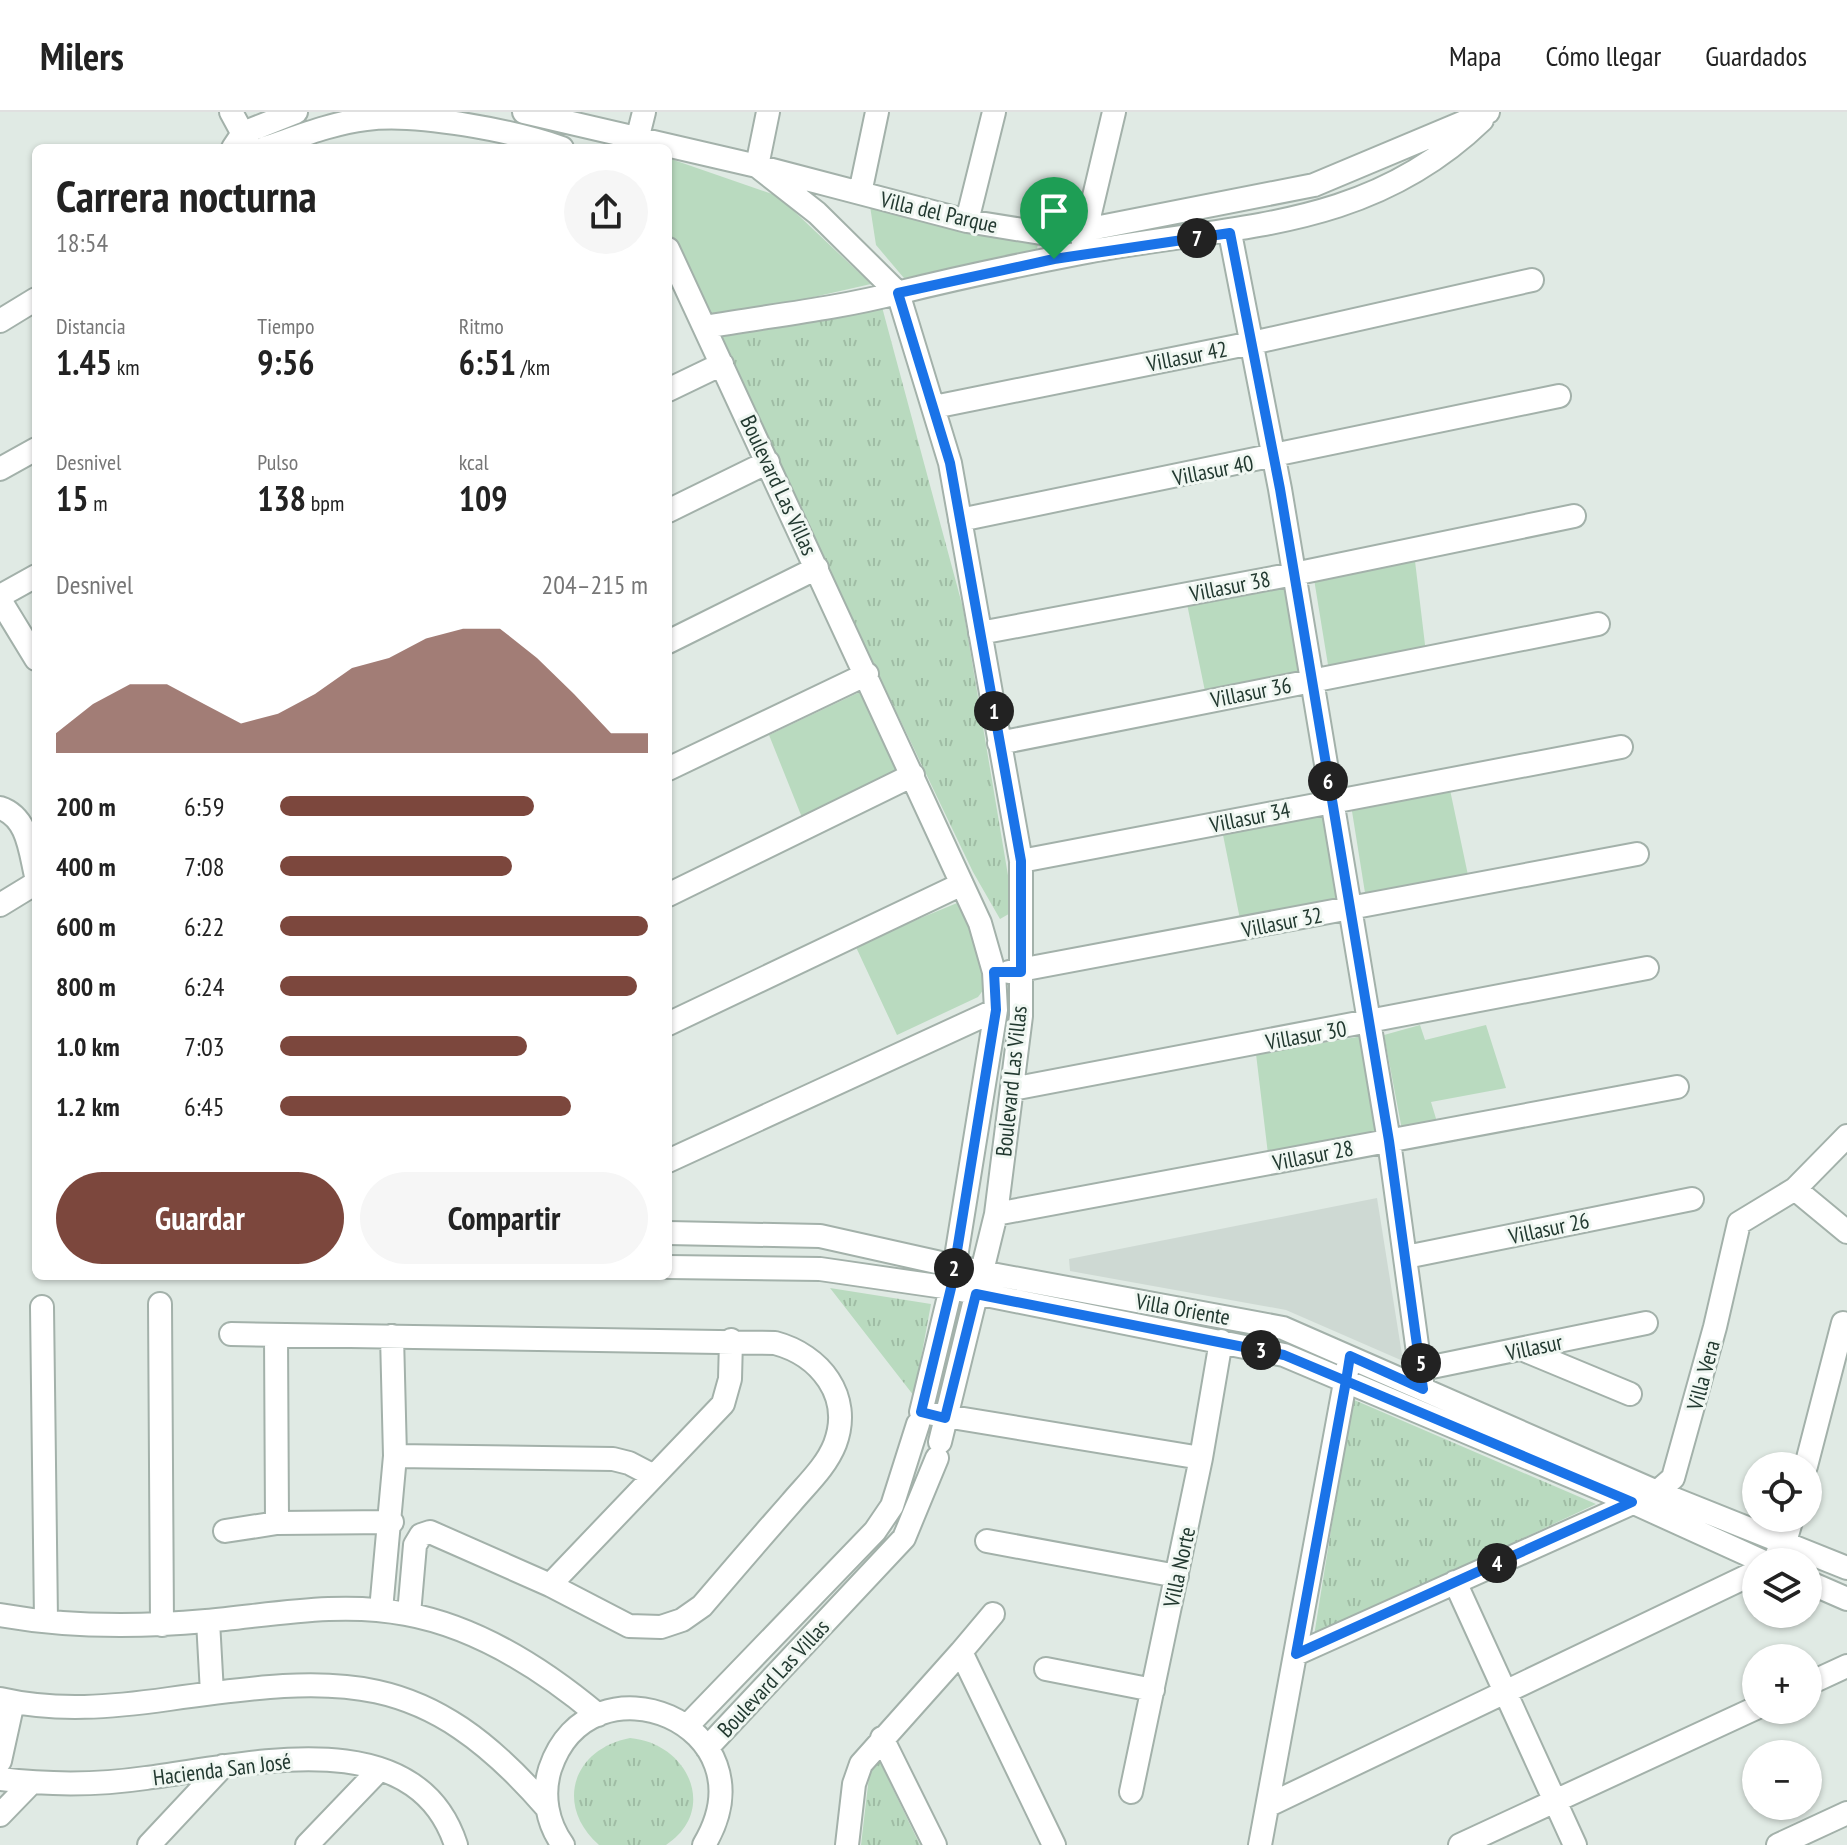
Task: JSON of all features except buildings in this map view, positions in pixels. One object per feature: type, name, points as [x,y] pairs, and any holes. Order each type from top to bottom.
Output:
[{"type":"street","points":[[231,112],[242,143],[296,112]]},
{"type":"street","points":[[632,144],[644,112]]},
{"type":"street","points":[[757,166],[768,112]]},
{"type":"street","points":[[860,193],[877,112]]},
{"type":"street","points":[[967,221],[994,112]]},
{"type":"street","points":[[1084,242],[1114,112]]},
{"type":"street","name":"Villa del Parque","points":[[672,151],[757,166],[967,221],[1084,242],[1230,233],[1317,211],[1403,181],[1449,152],[1490,112]]},
{"type":"street","name":"Villa del Parque","points":[[705,327],[898,293],[1084,242],[1314,185],[1490,112]]},
{"type":"street","name":"Villa del Parque","points":[[531,113],[632,144]]},
{"type":"street","points":[[277,144],[329,126],[401,116],[547,144]]},
{"type":"street","name":"Boulevard Las Villas","points":[[707,1748],[904,1538],[924,1494],[938,1450],[996,1214],[1021,1016],[1021,861],[950,463],[934,407],[898,293],[817,213],[757,166]]},
{"type":"street","points":[[1314,185],[1317,211]]},
{"type":"street","points":[[1230,233],[1294,574],[1389,1141],[1423,1379]]},
{"type":"street","name":"Boulevard Las Villas","points":[[672,261],[867,674],[980,923],[994,972],[996,1010],[953,1277],[920,1418],[892,1506],[875,1531],[688,1725]]},
{"type":"street","name":"Villasur 42","points":[[934,407],[1252,343],[1532,280]]},
{"type":"street","points":[[0,321],[32,301]]},
{"type":"street","points":[[672,388],[722,364]]},
{"type":"street","name":"Villasur 40","points":[[960,520],[1274,458],[1559,396]]},
{"type":"street","points":[[0,469],[32,451]]},
{"type":"street","points":[[672,509],[768,462]]},
{"type":"street","name":"Villasur 38","points":[[980,633],[1294,574],[1574,516]]},
{"type":"street","points":[[672,640],[817,568]]},
{"type":"street","points":[[32,578],[0,598],[32,652]]},
{"type":"street","name":"Villasur 36","points":[[999,743],[1598,624]]},
{"type":"street","points":[[672,767],[867,674]]},
{"type":"street","name":"Villasur 34","points":[[1021,861],[1621,747]]},
{"type":"street","points":[[672,893],[913,775]]},
{"type":"street","points":[[0,808],[19,821],[26,833],[32,859]]},
{"type":"street","name":"Villasur 32","points":[[994,972],[1021,972],[1637,854]]},
{"type":"street","points":[[672,1022],[962,884]]},
{"type":"street","points":[[0,905],[32,885]]},
{"type":"street","name":"Villasur 30","points":[[1012,1089],[1647,968]]},
{"type":"street","points":[[672,1159],[996,1010]]},
{"type":"street","name":"Villasur 28","points":[[996,1214],[1677,1087]]},
{"type":"street","points":[[1847,1136],[1795,1189],[1847,1232]]},
{"type":"street","name":"Villa Vera","points":[[1657,1492],[1673,1478],[1679,1465],[1739,1223],[1795,1189]]},
{"type":"street","name":"Villasur 26","points":[[1406,1257],[1692,1199]]},
{"type":"street","name":"Villa Oriente","points":[[672,1233],[820,1236],[953,1277],[1284,1355],[1632,1502],[1742,1552]]},
{"type":"street","name":"Villa Oriente","points":[[672,1267],[820,1269],[953,1277]]},
{"type":"street","name":"Villa Oriente","points":[[978,1283],[1283,1328],[1350,1356],[1423,1379],[1657,1492],[1847,1568]]},
{"type":"street","points":[[160,1304],[162,1625]]},
{"type":"street","points":[[42,1307],[46,1620]]},
{"type":"street","name":"Villasur","points":[[1423,1379],[1524,1350],[1646,1323]]},
{"type":"street","points":[[1811,1452],[1839,1378],[1843,1323]]},
{"type":"street","points":[[231,1334],[731,1340],[791,1347],[805,1354],[822,1371],[840,1402],[840,1424],[824,1464],[702,1606],[682,1620],[661,1627],[629,1626],[550,1585],[430,1532],[421,1535],[415,1545],[409,1614]]},
{"type":"street","points":[[276,1335],[277,1523]]},
{"type":"street","points":[[381,1610],[392,1522],[395,1456],[392,1336]]},
{"type":"street","points":[[550,1585],[723,1404],[730,1379],[731,1340]]},
{"type":"street","name":"Villa Norte","points":[[1131,1792],[1201,1458],[1221,1341]]},
{"type":"street","points":[[1524,1350],[1630,1394]]},
{"type":"street","points":[[1260,1845],[1350,1356]]},
{"type":"street","points":[[920,1418],[945,1418],[1201,1458]]},
{"type":"street","points":[[395,1456],[613,1459],[652,1475]]},
{"type":"street","points":[[902,1478],[924,1494]]},
{"type":"street","points":[[1296,1654],[1657,1492]]},
{"type":"street","points":[[225,1531],[277,1523],[392,1522]]},
{"type":"street","points":[[1781,1548],[1788,1532]]},
{"type":"street","points":[[987,1541],[1177,1576]]},
{"type":"street","points":[[1269,1805],[1742,1579]]},
{"type":"street","points":[[1455,1582],[1575,1845]]},
{"type":"street","points":[[1822,1588],[1847,1599]]},
{"type":"street","points":[[0,1615],[162,1625],[321,1609],[381,1610],[409,1614],[510,1653],[555,1679],[598,1715]]},
{"type":"street","points":[[847,1845],[854,1784],[861,1764],[993,1614]]},
{"type":"street","points":[[208,1621],[212,1693]]},
{"type":"street","points":[[961,1652],[1054,1845]]},
{"type":"street","points":[[1822,1678],[1847,1666]]},
{"type":"street","points":[[1046,1669],[1153,1690]]},
{"type":"street","points":[[0,1761],[6,1701],[80,1708],[212,1693],[336,1684],[382,1691],[424,1706],[452,1722],[523,1780],[547,1808],[563,1845]]},
{"type":"street","points":[[547,1808],[548,1776],[561,1746],[577,1729],[598,1715],[628,1708],[644,1709],[688,1725],[707,1748],[720,1790],[717,1819],[704,1845]]},
{"type":"street","points":[[1460,1845],[1742,1714]]},
{"type":"street","points":[[882,1738],[935,1845]]},
{"type":"street","name":"Hacienda San José","points":[[0,1779],[31,1783],[132,1780],[223,1766],[309,1758],[347,1761],[380,1769],[413,1785],[441,1812],[456,1844]]},
{"type":"street","points":[[149,1845],[223,1766]]},
{"type":"street","points":[[307,1845],[380,1769]]},
{"type":"street","points":[[0,1815],[31,1783]]},
{"type":"street","points":[[1778,1845],[1847,1813]]},
{"type":"shaded area","points":[[1377,1198],[1403,1361],[1286,1310],[1070,1271],[1069,1259]]},
{"type":"green space","points":[[672,159],[778,196],[871,284],[712,320],[672,243]]},
{"type":"green space","points":[[870,206],[1038,244],[1035,259],[909,284],[876,245]]},
{"type":"green space","points":[[882,307],[963,608],[1014,911],[1000,919],[973,872],[717,337]]},
{"type":"green space","points":[[1415,561],[1426,653],[1329,671],[1314,579]]},
{"type":"green space","points":[[1285,584],[1299,677],[1206,696],[1187,604]]},
{"type":"green space","points":[[862,691],[903,776],[803,820],[769,735]]},
{"type":"green space","points":[[1449,785],[1469,880],[1366,899],[1351,805]]},
{"type":"green space","points":[[1328,810],[1342,906],[1241,924],[1222,830]]},
{"type":"green space","points":[[962,901],[987,985],[978,997],[897,1035],[855,945]]},
{"type":"green space","points":[[1420,1025],[1425,1040],[1486,1025],[1506,1088],[1431,1102],[1437,1122],[1402,1130],[1384,1035]]},
{"type":"green space","points":[[1363,1036],[1378,1135],[1268,1154],[1256,1054]]},
{"type":"green space","points":[[830,1288],[931,1304],[914,1396]]},
{"type":"green space","points":[[1352,1399],[1596,1504],[1314,1636]]},
{"type":"green space","points":[[630,1738],[668,1752],[690,1780],[693,1797],[691,1814],[682,1831],[666,1845],[599,1845],[585,1829],[577,1813],[574,1796],[583,1766],[610,1744]]},
{"type":"green space","points":[[879,1760],[920,1845],[861,1845],[870,1768]]},
{"type":"route","points":[[1054,259],[898,293],[950,463],[972,600],[1021,861],[1021,972],[994,972],[996,1010],[955,1266],[921,1412],[945,1418],[976,1294],[1284,1355],[1346,1381],[1296,1654],[1632,1502],[1346,1381],[1350,1356],[1423,1389],[1389,1141],[1280,489],[1230,233],[1054,259]]}]
